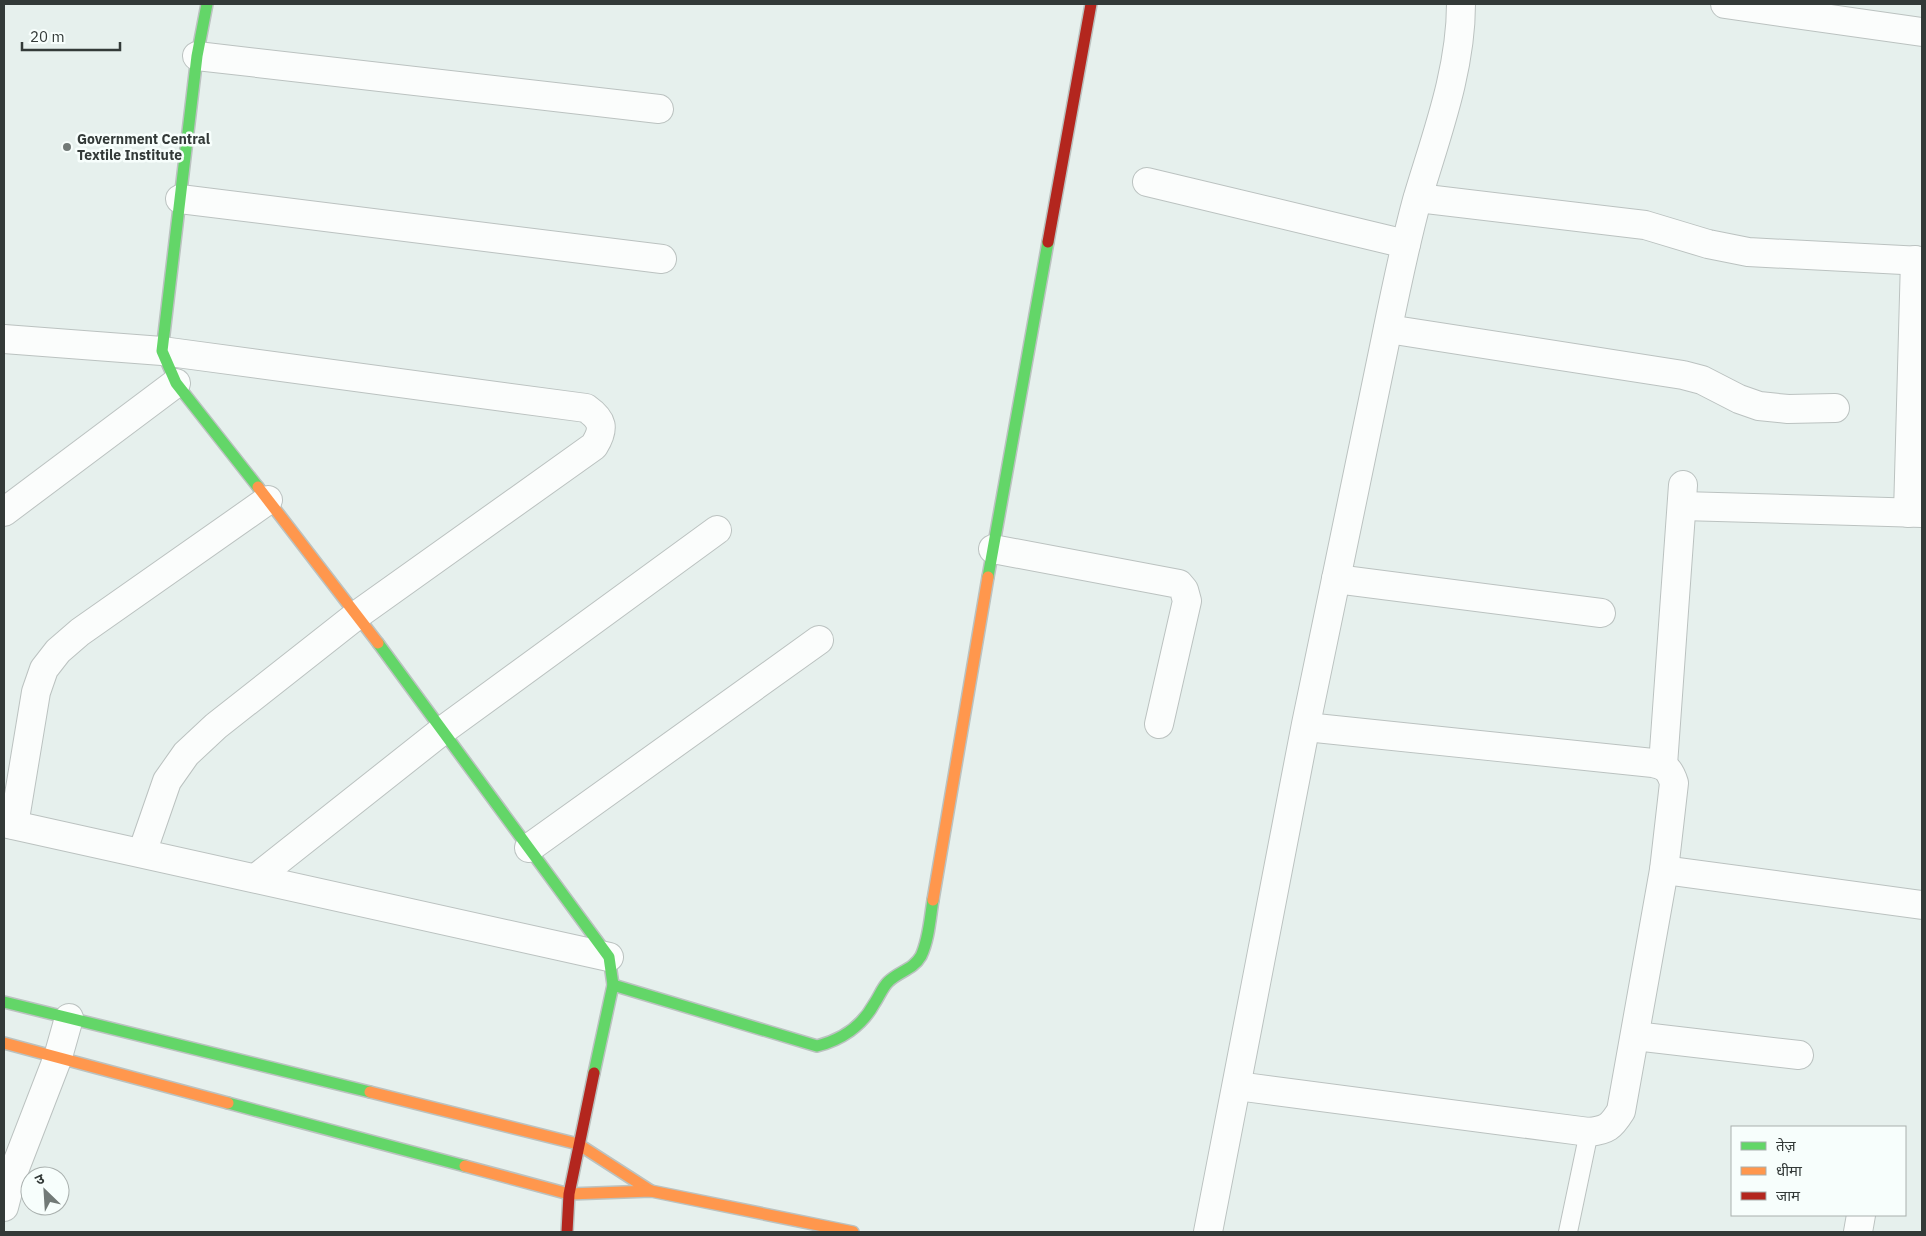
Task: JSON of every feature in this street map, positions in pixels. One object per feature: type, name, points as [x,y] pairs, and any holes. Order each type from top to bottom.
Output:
[{"type":"street","points":[[207,4],[197,56],[162,351],[176,383],[357,615],[610,956],[613,984],[578,1144],[569,1194],[567,1232]]},
{"type":"street","points":[[613,984],[817,1046],[830,1044],[843,1038],[861,1022],[888,981],[899,973],[912,968],[921,956],[926,943],[993,549],[1091,4]]},
{"type":"street","points":[[1208,1232],[1336,579],[1406,244],[1418,198],[1438,136],[1452,77],[1461,34],[1461,4]]},
{"type":"street","points":[[1725,4],[1922,32]]},
{"type":"street","points":[[197,56],[659,110]]},
{"type":"street","points":[[1147,182],[1406,244]]},
{"type":"street","points":[[180,198],[662,258]]},
{"type":"street","points":[[1418,198],[1645,225],[1708,244],[1748,252],[1919,261],[1915,513],[1682,495],[1664,765]]},
{"type":"street","points":[[1388,328],[1683,375],[1702,380],[1739,399],[1759,406],[1788,409],[1835,408]]},
{"type":"street","points":[[4,339],[162,351],[586,408],[594,414],[601,424],[601,435],[594,446],[357,615],[216,726],[186,754],[167,781],[142,853]]},
{"type":"street","points":[[4,512],[176,383]]},
{"type":"street","points":[[268,500],[80,632],[58,651],[44,669],[36,692],[9,824],[610,956]]},
{"type":"street","points":[[256,878],[443,730],[717,530]]},
{"type":"street","points":[[993,549],[1179,584],[1184,590],[1187,601],[1159,724]]},
{"type":"street","points":[[1336,579],[1602,613]]},
{"type":"street","points":[[529,848],[819,640]]},
{"type":"street","points":[[1237,1086],[1589,1132],[1604,1130],[1614,1122],[1621,1111],[1664,870],[1674,783],[1671,772],[1664,765],[1306,727]]},
{"type":"street","points":[[1664,870],[1922,905]]},
{"type":"street","points":[[4,1002],[578,1144],[652,1191]]},
{"type":"street","points":[[4,1207],[12,1176],[58,1058],[69,1018]]},
{"type":"street","points":[[1634,1036],[1799,1055]]},
{"type":"street","points":[[4,1043],[569,1194],[652,1191],[853,1232]]},
{"type":"street","points":[[1858,1232],[1861,1216]]},
{"type":"lane","points":[[1568,1232],[1589,1132]]},
{"type":"traffic: fast","points":[[207,4],[197,56],[162,351],[176,383],[258,487]]},
{"type":"traffic: fast","points":[[988,577],[1048,242]]},
{"type":"traffic: fast","points":[[378,643],[609,957],[613,985],[594,1073]]},
{"type":"traffic: fast","points":[[613,985],[817,1046],[834,1040],[850,1031],[869,1012],[888,982],[918,961],[926,943],[933,900]]},
{"type":"traffic: fast","points":[[4,1002],[370,1092]]},
{"type":"traffic: fast","points":[[228,1103],[465,1166]]},
{"type":"traffic: slow","points":[[258,487],[378,643]]},
{"type":"traffic: slow","points":[[933,900],[988,577]]},
{"type":"traffic: slow","points":[[4,1043],[228,1103]]},
{"type":"traffic: slow","points":[[370,1092],[578,1144],[651,1191]]},
{"type":"traffic: slow","points":[[465,1166],[569,1194],[651,1191],[853,1232]]},
{"type":"traffic: jam","points":[[1048,242],[1091,4]]},
{"type":"traffic: jam","points":[[567,1232],[569,1194],[594,1073]]},
{"type":"place","name":"Government Central Textile Institute","points":[[67,147]]}]
